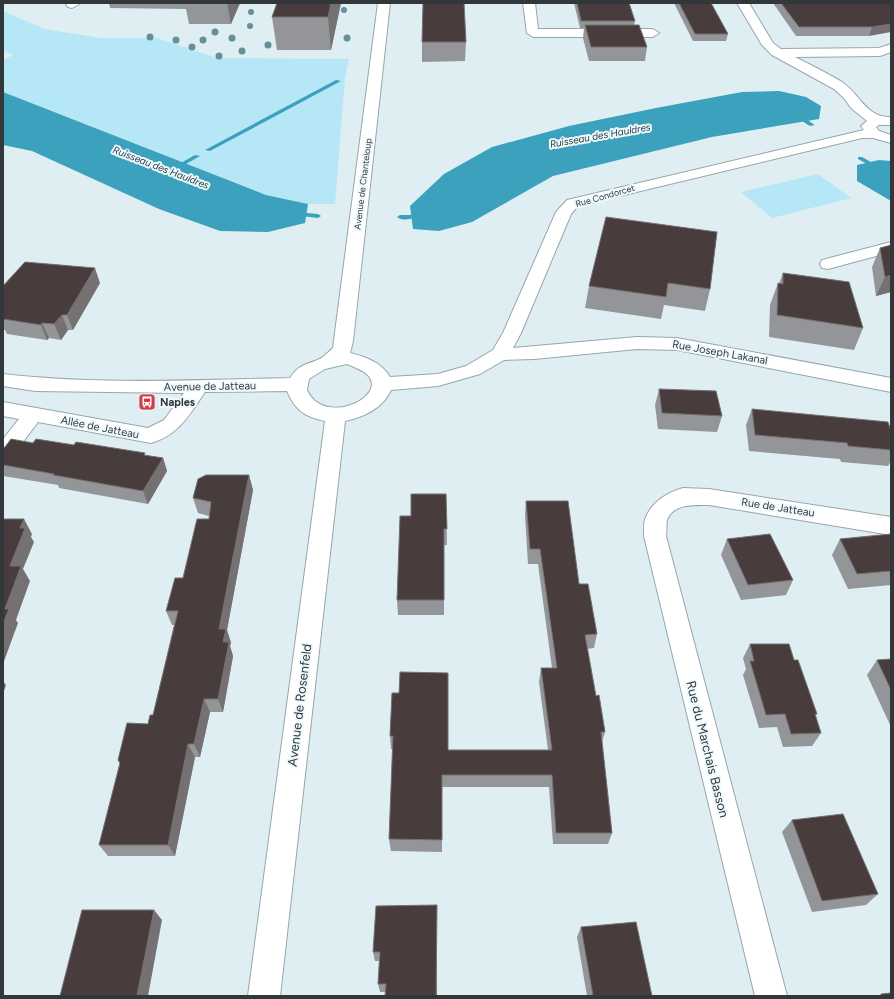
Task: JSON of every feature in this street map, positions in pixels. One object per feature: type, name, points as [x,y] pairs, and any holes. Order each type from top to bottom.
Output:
[{"type":"street","name":"Avenue de Chanteloup","points":[[330,360],[342,351],[344,341],[384,3]]},
{"type":"street","points":[[529,3],[533,33],[653,33]]},
{"type":"street","points":[[743,3],[768,45],[776,52],[814,71],[839,86],[849,94],[856,105],[875,127],[891,139]]},
{"type":"street","points":[[776,52],[804,54],[880,52],[891,48]]},
{"type":"street","name":"Rue Condorcet","points":[[382,384],[438,380],[473,370],[500,354],[512,333],[564,212],[574,203],[862,134],[891,121]]},
{"type":"street","points":[[828,264],[891,246]]},
{"type":"street","name":"Rue Joseph Lakanal","points":[[500,354],[534,353],[637,343],[677,344],[891,385]]},
{"type":"street","points":[[346,358],[360,361],[371,366],[378,374],[382,384],[378,395],[369,405],[354,412],[337,415],[323,414],[311,409],[302,402],[298,393],[298,384],[304,373],[315,365],[330,360],[346,358]]},
{"type":"street","name":"Avenue de Jatteau","points":[[3,380],[35,384],[199,387],[298,384]]},
{"type":"street","name":"Allée de Jatteau","points":[[3,410],[34,414],[150,436],[172,425],[199,387]]},
{"type":"street","points":[[3,454],[34,414]]},
{"type":"street","name":"Avenue de Rosenfeld","points":[[264,996],[334,425],[337,415]]},
{"type":"street","name":"Rue de Jatteau","points":[[667,505],[683,496],[709,497],[891,526]]},
{"type":"street","name":"Rue du Marchais Basson","points":[[667,505],[656,518],[656,536],[771,996]]},
{"type":"shaded area","points":[[3,11],[44,29],[101,38],[157,38],[217,58],[349,59],[345,78],[335,204],[308,204],[266,195],[3,92],[3,60],[13,55],[3,50]]},
{"type":"shaded area","points":[[818,174],[851,198],[772,218],[741,192]]},
{"type":"water","points":[[779,91],[806,97],[821,106],[819,119],[712,137],[553,176],[472,222],[439,231],[413,229],[410,206],[444,174],[492,147],[569,126],[656,108],[742,92]]},
{"type":"water","points":[[3,92],[266,195],[308,204],[305,223],[268,232],[220,231],[159,209],[32,151],[3,145]]},
{"type":"water","points":[[879,160],[891,161],[891,201],[857,181],[857,165]]},
{"type":"building","points":[[277,3],[331,3],[328,17],[272,17]]},
{"type":"building","points":[[423,3],[464,3],[466,42],[422,42]]},
{"type":"building","points":[[577,3],[629,3],[635,21],[581,21]]},
{"type":"building","points":[[679,3],[711,3],[728,34],[695,34]]},
{"type":"building","points":[[781,3],[891,3],[891,24],[872,27],[799,27]]},
{"type":"building","points":[[585,25],[639,25],[647,47],[591,47]]},
{"type":"building","points":[[606,217],[717,232],[710,289],[668,283],[666,297],[589,286]]},
{"type":"building","points":[[891,245],[891,275],[885,277],[880,248]]},
{"type":"building","points":[[25,262],[95,268],[67,315],[62,315],[54,324],[42,323],[41,325],[3,319],[3,286]]},
{"type":"building","points":[[783,273],[849,282],[863,328],[777,315],[778,283],[783,284]]},
{"type":"building","points":[[659,389],[716,391],[722,416],[662,413]]},
{"type":"building","points":[[752,409],[888,422],[891,431],[891,450],[848,446],[847,443],[755,435]]},
{"type":"building","points":[[11,439],[33,443],[36,439],[74,445],[76,442],[145,453],[144,455],[163,458],[143,491],[3,465],[3,448]]},
{"type":"building","points":[[206,475],[249,475],[219,629],[226,629],[223,642],[229,642],[218,699],[204,699],[194,744],[188,744],[168,845],[99,845],[120,763],[118,760],[127,723],[148,724],[150,715],[153,715],[178,611],[166,611],[175,578],[183,578],[197,519],[209,519],[211,502],[193,498],[198,479]]},
{"type":"building","points":[[411,494],[446,494],[447,529],[444,529],[444,600],[397,600],[400,516],[411,516]]},
{"type":"building","points":[[526,501],[568,501],[579,584],[588,584],[597,634],[585,635],[596,696],[599,695],[605,732],[601,732],[612,833],[556,833],[552,775],[442,775],[442,840],[389,839],[393,736],[390,736],[392,693],[399,693],[400,672],[448,673],[448,750],[552,750],[541,668],[557,668],[540,549],[530,549]]},
{"type":"building","points":[[3,519],[24,519],[20,528],[25,528],[10,566],[21,566],[5,609],[9,609],[3,624]]},
{"type":"building","points":[[770,534],[793,580],[748,585],[727,539]]},
{"type":"building","points":[[891,534],[891,571],[857,574],[840,539]]},
{"type":"building","points":[[750,644],[789,644],[794,660],[798,660],[817,714],[815,714],[821,733],[791,734],[785,714],[766,715],[750,661],[754,661]]},
{"type":"building","points":[[891,659],[891,690],[877,660]]},
{"type":"building","points":[[843,814],[878,894],[822,901],[792,820]]},
{"type":"building","points":[[437,905],[436,996],[385,996],[386,984],[378,984],[380,952],[373,952],[376,906]]},
{"type":"building","points":[[82,910],[154,910],[137,996],[60,996]]},
{"type":"building","points":[[636,922],[652,996],[593,996],[581,927]]},
{"type":"building","points":[[891,993],[891,996],[881,996],[881,994]]},
{"type":"waterway","points":[[208,150],[338,81]]},
{"type":"waterway","name":"Ruisseau des Hauldres","points":[[796,115],[812,125]]},
{"type":"waterway","points":[[175,168],[197,156]]},
{"type":"waterway","name":"Ruisseau des Hauldres","points":[[860,158],[891,175]]},
{"type":"waterway","name":"Ruisseau des Hauldres","points":[[400,217],[411,217],[423,212]]},
{"type":"waterway","name":"Ruisseau des Hauldres","points":[[295,214],[318,216]]},
{"type":"place","name":"Naples","points":[[147,402]]}]
